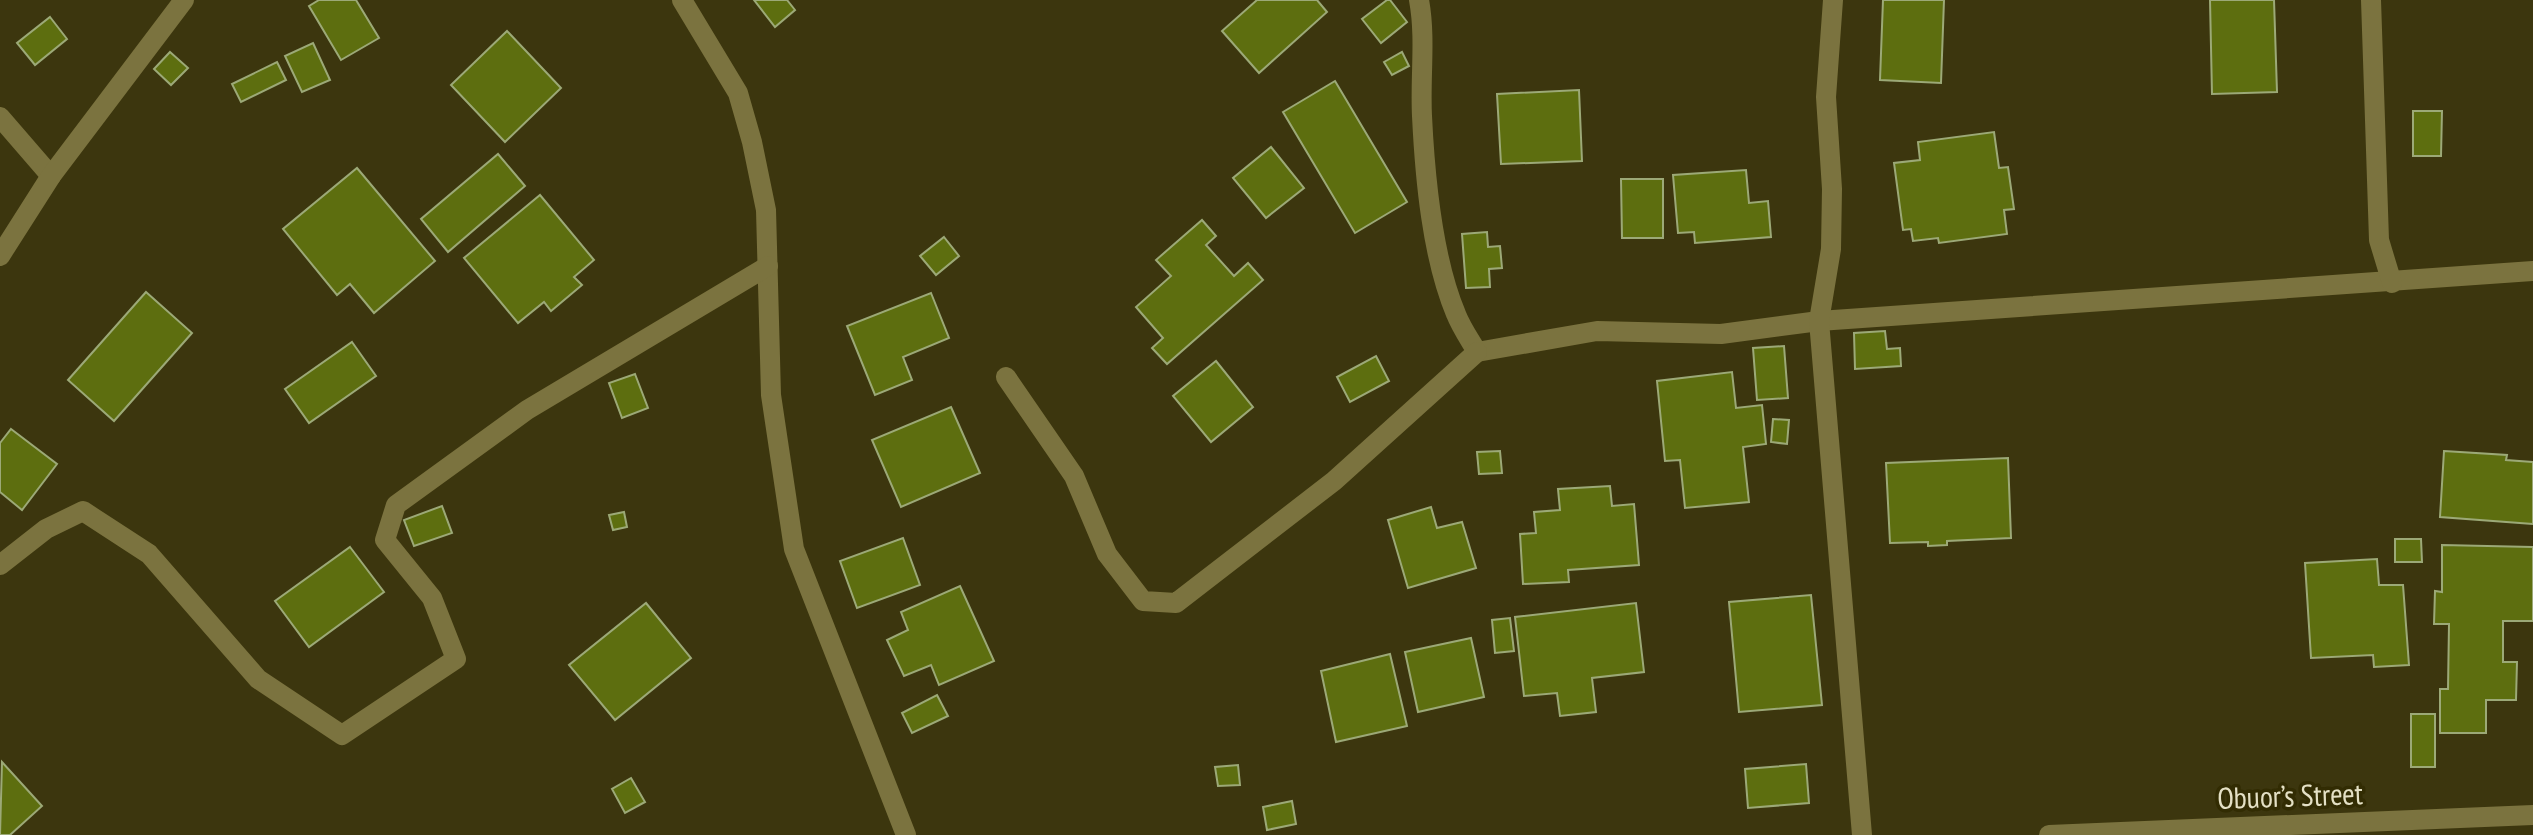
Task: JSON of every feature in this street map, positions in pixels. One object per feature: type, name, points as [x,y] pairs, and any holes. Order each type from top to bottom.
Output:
[{"type":"street","points":[[0,256],[51,176],[184,0]]},
{"type":"street","points":[[682,0],[738,93],[766,210],[771,395],[794,549],[906,835]]},
{"type":"street","points":[[1419,0],[1422,17],[1422,117],[1441,269],[1456,316],[1477,352]]},
{"type":"street","points":[[1833,0],[1826,97],[1832,189],[1831,249],[1819,321],[1862,835]]},
{"type":"street","points":[[2371,0],[2379,240],[2392,283]]},
{"type":"street","points":[[0,117],[51,176]]},
{"type":"street","points":[[0,565],[46,529],[83,511],[149,554],[258,679],[342,735],[456,659],[432,598],[385,540],[396,505],[527,410],[768,266]]},
{"type":"street","points":[[1006,377],[1074,476],[1107,554],[1143,601],[1176,603],[1334,481],[1477,352],[1597,331],[1721,334],[1819,321],[2533,271]]},
{"type":"street","name":"Obuor’s Street","points":[[2049,835],[2355,828],[2533,815]]},
{"type":"building","points":[[319,0],[356,0],[379,38],[341,60],[309,6]]},
{"type":"building","points":[[754,0],[787,0],[795,10],[775,27]]},
{"type":"building","points":[[1257,0],[1317,0],[1327,12],[1259,73],[1222,31]]},
{"type":"building","points":[[1387,0],[1407,22],[1381,43],[1362,19]]},
{"type":"building","points":[[1883,0],[1944,0],[1941,83],[1880,80]]},
{"type":"building","points":[[2210,0],[2274,0],[2277,92],[2212,94]]},
{"type":"building","points":[[50,17],[67,39],[35,65],[17,43]]},
{"type":"building","points":[[507,31],[561,88],[505,142],[451,85]]},
{"type":"building","points":[[313,43],[330,80],[302,92],[285,56]]},
{"type":"building","points":[[170,52],[188,68],[171,85],[154,69]]},
{"type":"building","points":[[1402,52],[1409,66],[1392,75],[1384,62]]},
{"type":"building","points":[[277,62],[286,80],[241,102],[232,84]]},
{"type":"building","points":[[1335,81],[1407,202],[1355,233],[1283,112]]},
{"type":"building","points":[[1579,90],[1582,161],[1501,164],[1497,94]]},
{"type":"building","points":[[2413,111],[2442,111],[2441,156],[2413,156]]},
{"type":"building","points":[[1994,132],[1999,168],[2008,167],[2014,209],[2004,210],[2007,234],[1939,243],[1938,238],[1913,241],[1911,229],[1903,230],[1894,163],[1920,160],[1918,142]]},
{"type":"building","points":[[1271,147],[1304,188],[1266,218],[1233,178]]},
{"type":"building","points":[[498,154],[525,186],[448,252],[421,219]]},
{"type":"building","points":[[357,168],[435,261],[374,313],[350,284],[337,295],[283,229]]},
{"type":"building","points":[[1746,170],[1749,203],[1768,201],[1771,237],[1695,243],[1694,232],[1678,233],[1673,175]]},
{"type":"building","points":[[1621,179],[1663,179],[1663,238],[1622,238]]},
{"type":"building","points":[[540,195],[594,260],[574,277],[582,285],[551,311],[544,302],[518,323],[464,258]]},
{"type":"building","points":[[1202,220],[1216,236],[1206,245],[1234,276],[1248,263],[1263,280],[1167,364],[1152,348],[1163,338],[1136,307],[1171,276],[1156,260]]},
{"type":"building","points":[[1487,232],[1488,247],[1500,246],[1502,268],[1489,269],[1490,287],[1466,288],[1462,234]]},
{"type":"building","points":[[944,237],[959,256],[936,275],[920,256]]},
{"type":"building","points":[[146,292],[192,333],[114,421],[68,380]]},
{"type":"building","points":[[931,293],[949,338],[903,357],[912,380],[875,395],[847,326]]},
{"type":"building","points":[[1885,331],[1887,349],[1900,348],[1901,366],[1855,369],[1854,333]]},
{"type":"building","points":[[352,342],[376,376],[309,423],[285,389]]},
{"type":"building","points":[[1784,346],[1788,398],[1757,400],[1753,348]]},
{"type":"building","points":[[1376,356],[1389,381],[1350,402],[1337,377]]},
{"type":"building","points":[[1216,361],[1253,407],[1211,442],[1173,396]]},
{"type":"building","points":[[1732,372],[1736,408],[1762,405],[1766,444],[1743,447],[1749,502],[1685,508],[1680,460],[1665,461],[1657,381]]},
{"type":"building","points":[[635,374],[648,408],[622,418],[609,383]]},
{"type":"building","points":[[951,407],[980,473],[901,507],[872,440]]},
{"type":"building","points":[[1773,419],[1789,420],[1787,444],[1771,442]]},
{"type":"building","points":[[11,429],[57,464],[22,510],[0,492],[0,443]]},
{"type":"building","points":[[1500,451],[1502,473],[1479,474],[1477,452]]},
{"type":"building","points":[[2444,451],[2507,455],[2506,460],[2533,462],[2533,524],[2440,517]]},
{"type":"building","points":[[2008,458],[2011,538],[1947,541],[1947,545],[1928,546],[1928,542],[1890,543],[1886,463]]},
{"type":"building","points":[[1610,486],[1612,506],[1634,504],[1639,565],[1568,570],[1569,582],[1523,584],[1520,534],[1536,533],[1534,512],[1560,510],[1558,489]]},
{"type":"building","points":[[442,506],[452,533],[414,546],[404,520]]},
{"type":"building","points":[[1431,507],[1437,528],[1462,522],[1476,568],[1408,588],[1388,520]]},
{"type":"building","points":[[624,512],[627,527],[613,530],[609,515]]},
{"type":"building","points":[[903,538],[920,585],[857,608],[840,561]]},
{"type":"building","points":[[2395,539],[2421,539],[2422,562],[2395,562]]},
{"type":"building","points":[[2442,545],[2533,547],[2533,621],[2503,621],[2503,662],[2517,662],[2516,700],[2486,700],[2486,733],[2440,733],[2440,689],[2448,689],[2449,624],[2434,624],[2435,591],[2442,592]]},
{"type":"building","points":[[350,547],[384,592],[309,647],[275,601]]},
{"type":"building","points":[[2377,559],[2379,585],[2403,585],[2409,665],[2374,667],[2373,655],[2311,658],[2305,563]]},
{"type":"building","points":[[960,586],[994,661],[939,685],[931,665],[904,676],[887,640],[908,630],[901,612]]},
{"type":"building","points":[[1811,595],[1822,705],[1739,712],[1729,602]]},
{"type":"building","points":[[646,603],[691,658],[615,720],[569,665]]},
{"type":"building","points":[[1636,603],[1644,672],[1592,678],[1596,712],[1560,716],[1557,693],[1524,696],[1515,617]]},
{"type":"building","points":[[1510,618],[1514,651],[1495,653],[1492,620]]},
{"type":"building","points":[[1471,638],[1484,697],[1418,712],[1405,652]]},
{"type":"building","points":[[1390,654],[1407,726],[1336,742],[1321,671]]},
{"type":"building","points":[[937,695],[948,716],[912,733],[902,713]]},
{"type":"building","points":[[2411,714],[2435,714],[2435,767],[2411,767]]},
{"type":"building","points":[[2,762],[42,806],[10,835],[0,835]]},
{"type":"building","points":[[1806,764],[1809,803],[1748,808],[1745,769]]},
{"type":"building","points":[[1238,765],[1240,785],[1218,786],[1215,767]]},
{"type":"building","points":[[631,778],[645,802],[625,813],[612,789]]},
{"type":"building","points":[[1292,801],[1296,824],[1267,830],[1263,807]]}]
